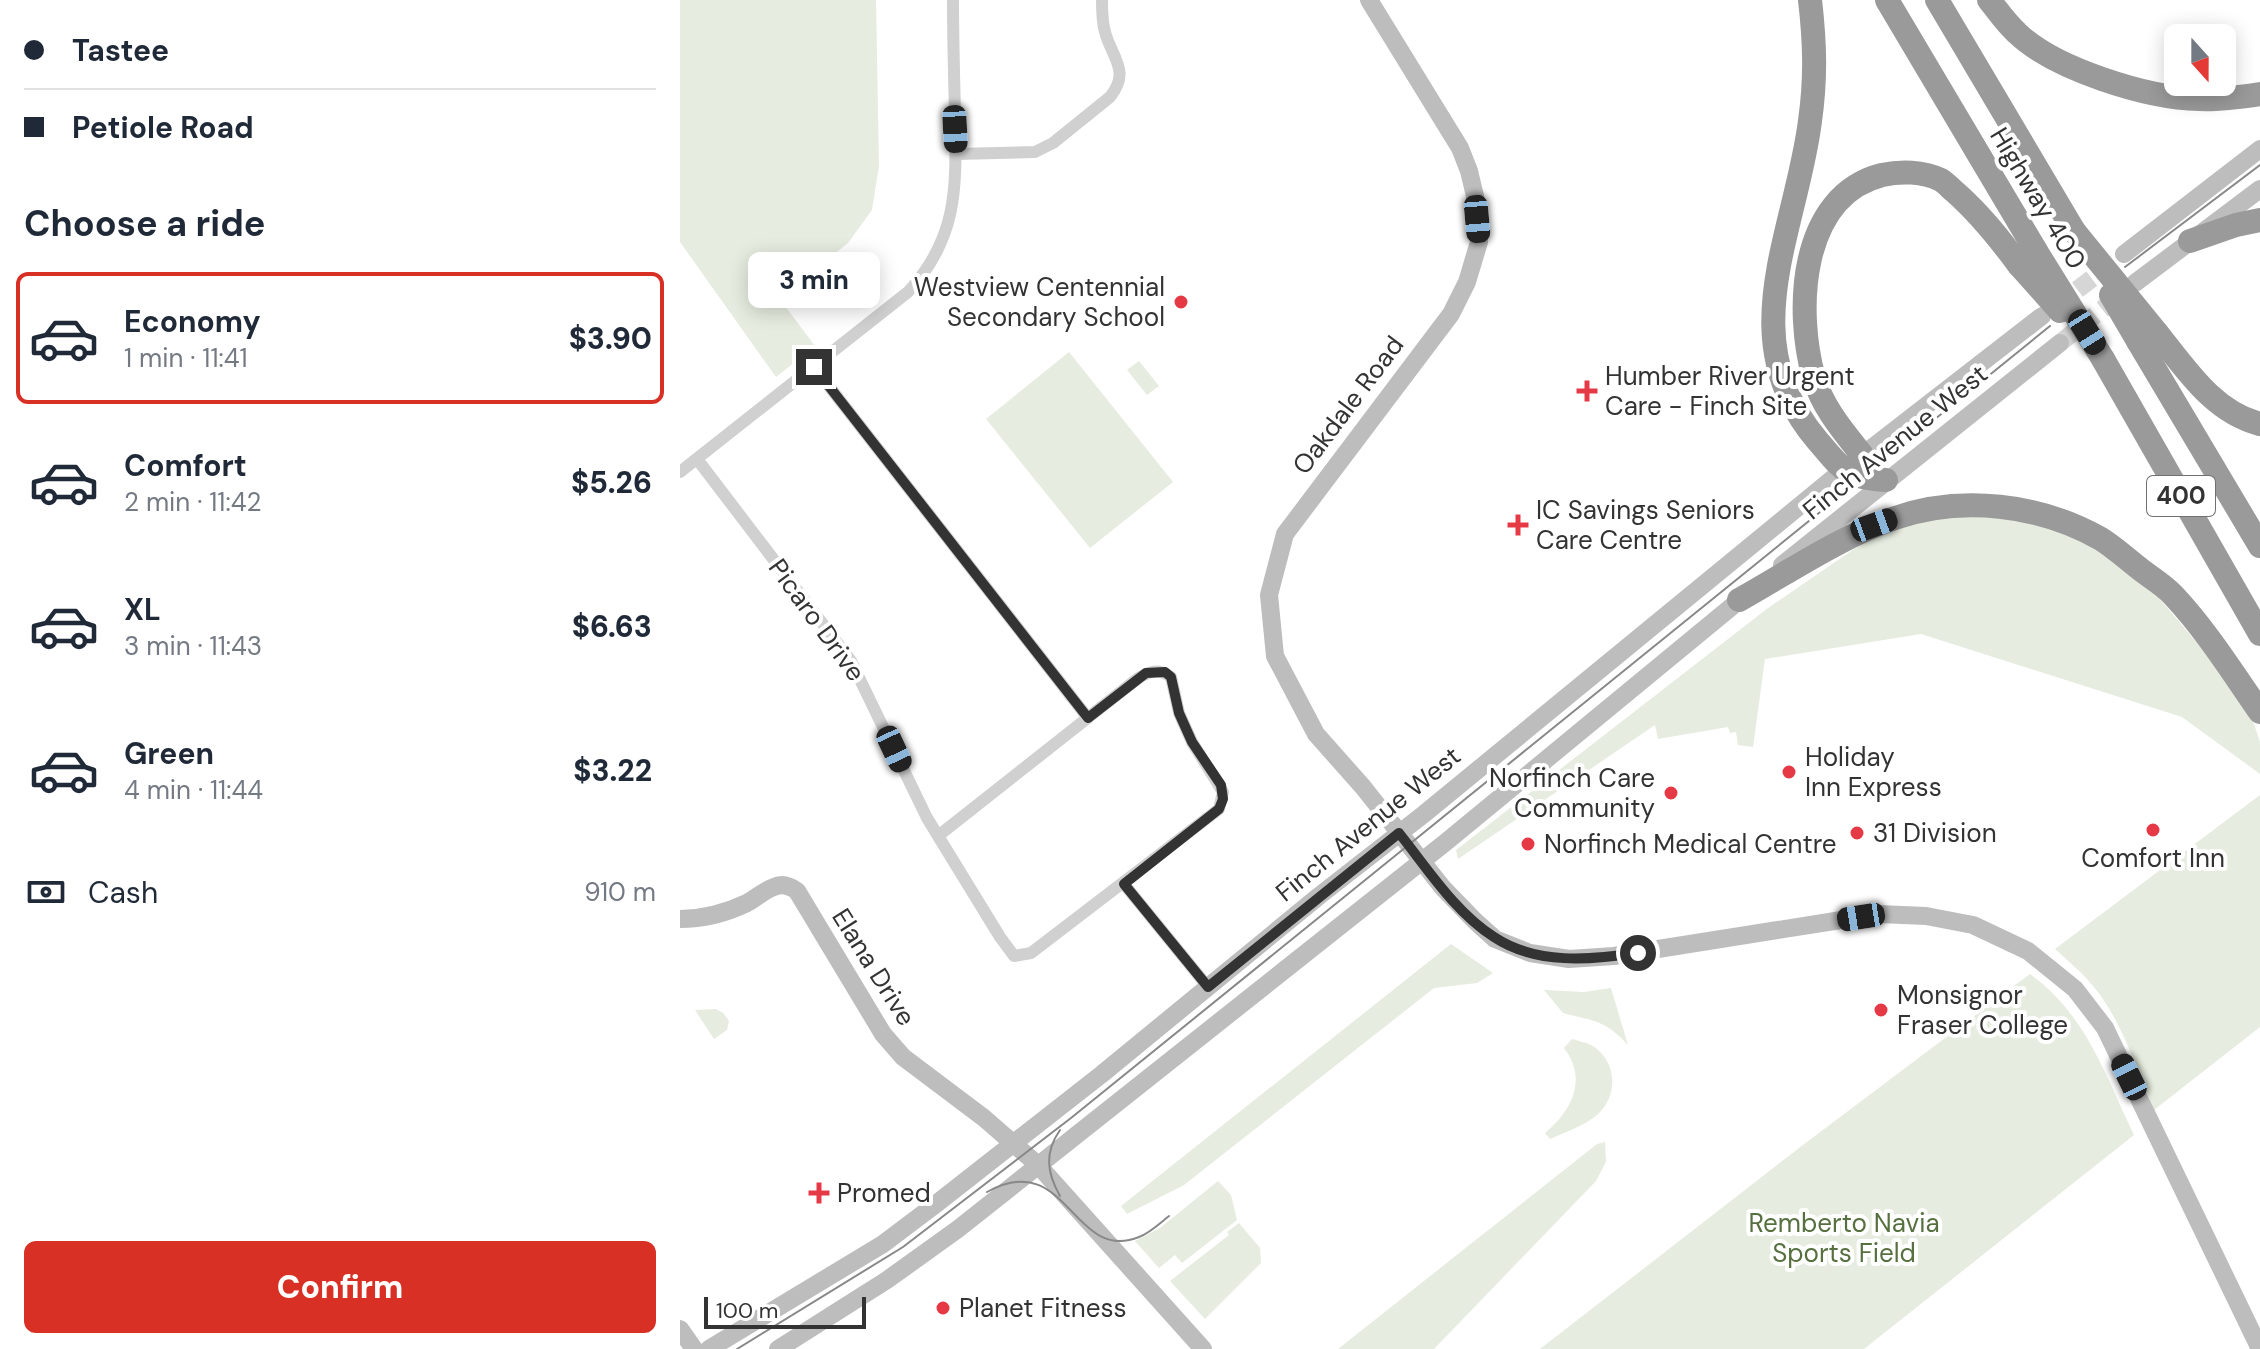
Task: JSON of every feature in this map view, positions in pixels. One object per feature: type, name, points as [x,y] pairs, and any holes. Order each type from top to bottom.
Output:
[{"type":"highway","points":[[1810,0],[1816,72],[1810,122],[1773,294],[1772,317],[1782,375],[1790,398],[1806,426],[1842,471],[1859,478],[1886,480]]},
{"type":"highway","name":"Highway 400","points":[[1887,0],[2028,258]]},
{"type":"highway","name":"Highway 400","points":[[1937,0],[2074,231],[2148,337],[2260,546]]},
{"type":"highway","points":[[1989,0],[2018,34],[2067,66],[2122,84],[2197,100],[2260,94]]},
{"type":"highway","points":[[1862,455],[1828,411],[1814,379],[1804,311],[1817,230],[1840,199],[1867,179],[1901,171],[1941,180],[2028,258]]},
{"type":"highway","points":[[2190,241],[2260,220]]},
{"type":"highway","name":"400","points":[[2028,258],[2103,359],[2260,634]]},
{"type":"highway","points":[[2148,337],[2212,399],[2243,419],[2260,424]]},
{"type":"highway","points":[[1739,600],[1853,536],[1899,516],[1945,506],[1997,506],[2037,514],[2080,528],[2103,541],[2172,593],[2216,648],[2260,712]]},
{"type":"main road","name":"Oakdale Road","points":[[1369,0],[1460,148],[1475,196],[1479,242],[1467,282],[1451,314],[1285,534],[1269,595],[1275,656],[1316,734],[1459,906],[1495,939],[1530,953],[1569,959],[1614,956],[1879,914],[1926,916],[1973,925],[2028,951],[2075,989],[2105,1028],[2260,1349]]},
{"type":"main road","points":[[2124,254],[2260,149]]},
{"type":"main road","points":[[2135,283],[2260,189]]},
{"type":"main road","name":"Finch Avenue West","points":[[709,1349],[883,1244],[1208,987],[1842,471],[2042,316]]},
{"type":"main road","name":"Finch Avenue West","points":[[778,1349],[887,1280],[958,1229],[1421,861],[1886,480],[2060,343]]},
{"type":"main road","name":"Elana Drive","points":[[680,919],[709,917],[725,912],[773,887],[783,885],[797,891],[883,1034],[903,1057],[1014,1142],[1038,1165],[1203,1349]]},
{"type":"main road","points":[[680,1329],[694,1349]]},
{"type":"street","points":[[680,472],[908,292],[928,269],[943,241],[952,213],[956,154],[953,0]]},
{"type":"street","points":[[956,154],[1035,152],[1053,143],[1110,97],[1121,77],[1106,35],[1102,0]]},
{"type":"street","points":[[814,367],[1088,718]]},
{"type":"street","name":"Picaro Drive","points":[[697,459],[851,661],[927,818],[1014,956],[1031,953],[1124,884]]},
{"type":"street","points":[[938,836],[1146,673],[1165,672],[1175,686],[1179,713],[1192,742],[1223,792],[1219,809],[1124,884],[1208,987]]},
{"type":"green space","points":[[680,0],[876,0],[879,166],[872,210],[848,243],[779,298],[815,346],[776,377],[680,242]]},
{"type":"green space","points":[[1069,352],[1173,482],[1090,548],[986,419]]},
{"type":"green space","points":[[1139,361],[1159,386],[1147,395],[1127,370]]},
{"type":"green space","points":[[1966,512],[2055,527],[2102,553],[2154,592],[2219,669],[2251,715],[2260,742],[2260,774],[2182,717],[1921,634],[1765,659],[1753,747],[1738,745],[1736,732],[1730,733],[1728,727],[1658,739],[1655,725],[1458,859],[1456,850],[1768,608],[1854,549],[1880,532]]},
{"type":"green space","points":[[2260,795],[2260,1027],[2154,1110],[2109,1009],[2088,980],[2055,949]]},
{"type":"green space","points":[[1451,944],[1493,973],[1477,983],[1434,988],[1184,1185],[1127,1214],[1121,1206]]},
{"type":"green space","name":"Remberto Navia Sports Field","points":[[2030,974],[2066,1007],[2080,1027],[2134,1135],[1864,1349],[1540,1349],[1799,1148]]},
{"type":"green space","points":[[1611,988],[1628,1045],[1606,1026],[1563,1013],[1544,990],[1584,992]]},
{"type":"green space","points":[[716,1009],[729,1021],[727,1030],[714,1039],[695,1010]]},
{"type":"green space","points":[[1572,1039],[1591,1045],[1600,1052],[1610,1069],[1612,1089],[1604,1108],[1596,1116],[1550,1139],[1545,1133],[1563,1115],[1574,1094],[1575,1071],[1564,1048]]},
{"type":"green space","points":[[1605,1142],[1606,1162],[1596,1181],[1434,1349],[1338,1349],[1597,1144]]},
{"type":"green space","points":[[1218,1181],[1231,1195],[1237,1220],[1182,1263],[1175,1255],[1159,1268],[1135,1241],[1160,1228]]},
{"type":"green space","points":[[1239,1223],[1260,1248],[1261,1263],[1205,1319],[1170,1281],[1229,1235],[1227,1232]]},
{"type":"tunnel","points":[[2056,306],[2115,261]]},
{"type":"tunnel","points":[[2060,343],[2124,292]]},
{"type":"tram line","points":[[2125,267],[2260,165]]},
{"type":"tram line","points":[[737,1349],[903,1247],[1071,1118],[2050,326]]},
{"type":"tram line","points":[[1060,1130],[1051,1147],[1049,1163],[1060,1196]]},
{"type":"tram line","points":[[987,1192],[1014,1182],[1036,1184],[1053,1194],[1098,1235],[1117,1241],[1139,1237],[1169,1216]]},
{"type":"place","name":"Westview Centennial Secondary School","points":[[1181,302]]},
{"type":"place","name":"Humber River Urgent Care - Finch Site","points":[[1587,391]]},
{"type":"place","name":"IC Savings Seniors Care Centre","points":[[1518,525]]},
{"type":"place","name":"Holiday Inn Express","points":[[1789,772]]},
{"type":"place","name":"Norfinch Care Community","points":[[1671,793]]},
{"type":"place","name":"Comfort Inn","points":[[2153,830]]},
{"type":"place","name":"31 Division","points":[[1857,833]]},
{"type":"place","name":"Norfinch Medical Centre","points":[[1528,844]]},
{"type":"place","name":"Monsignor Fraser College","points":[[1881,1010]]},
{"type":"place","name":"Promed","points":[[819,1193]]},
{"type":"place","name":"Planet Fitness","points":[[943,1308]]},
{"type":"route","points":[[814,367],[1088,718],[1146,673],[1165,672],[1171,677],[1179,713],[1192,742],[1221,785],[1223,799],[1219,809],[1124,884],[1208,987],[1399,833],[1443,888],[1495,939],[1530,953],[1569,959],[1638,953]]}]
